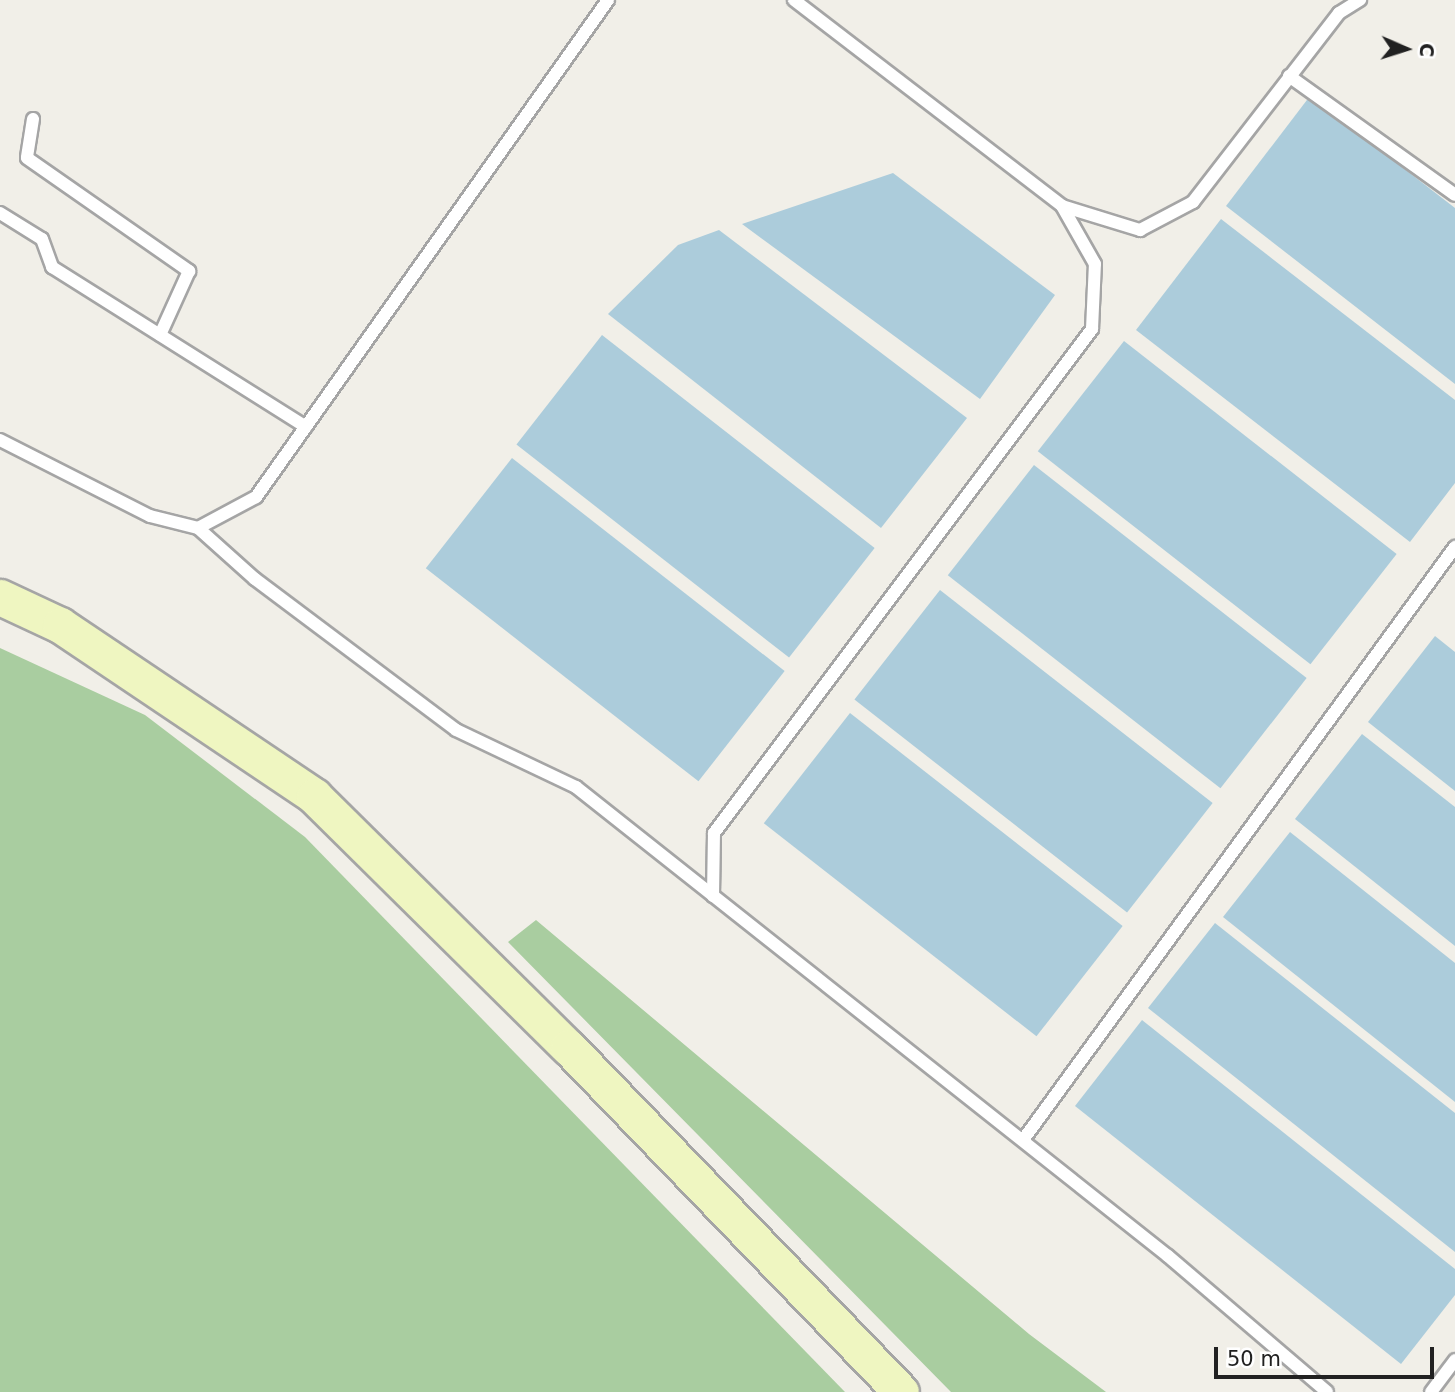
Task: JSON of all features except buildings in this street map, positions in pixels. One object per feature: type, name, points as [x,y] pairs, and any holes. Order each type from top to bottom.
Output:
[{"type":"main road","points":[[0,597],[60,625],[314,796],[559,1037],[901,1392]]},
{"type":"lane","points":[[198,528],[256,497],[608,0]]},
{"type":"lane","points":[[794,0],[1062,206],[1140,230],[1193,202],[1339,13],[1360,0]]},
{"type":"lane","points":[[1289,76],[1455,195]]},
{"type":"lane","points":[[33,119],[27,158],[189,271],[160,335]]},
{"type":"lane","points":[[713,896],[714,833],[1092,328],[1095,264],[1062,206]]},
{"type":"lane","points":[[0,213],[42,239],[52,267],[306,427]]},
{"type":"lane","points":[[0,440],[150,516],[198,528],[255,579],[456,730],[576,788],[1168,1256],[1327,1392]]},
{"type":"lane","points":[[1023,1140],[1455,547]]},
{"type":"lane","points":[[1431,1392],[1455,1360]]},
{"type":"green space","points":[[0,648],[145,715],[305,837],[845,1392],[0,1392]]},
{"type":"green space","points":[[536,920],[1029,1334],[1106,1392],[951,1392],[508,942]]},
{"type":"water","points":[[1310,96],[1455,208],[1455,384],[1226,206]]},
{"type":"water","points":[[893,173],[1055,295],[980,399],[742,224]]},
{"type":"water","points":[[1221,219],[1455,400],[1455,483],[1410,542],[1136,330]]},
{"type":"water","points":[[719,230],[967,418],[881,528],[608,314],[678,245]]},
{"type":"water","points":[[602,335],[875,548],[789,658],[516,445]]},
{"type":"water","points":[[1124,341],[1397,554],[1310,664],[1038,451]]},
{"type":"water","points":[[512,458],[785,671],[698,781],[426,568]]},
{"type":"water","points":[[1034,465],[1307,678],[1220,788],[948,575]]},
{"type":"water","points":[[940,590],[1213,803],[1127,913],[854,700]]},
{"type":"water","points":[[1435,636],[1455,652],[1455,791],[1368,722]]},
{"type":"water","points":[[850,713],[1123,926],[1036,1036],[764,823]]},
{"type":"water","points":[[1362,734],[1455,807],[1455,946],[1295,819]]},
{"type":"water","points":[[1290,832],[1455,963],[1455,1102],[1223,917]]},
{"type":"water","points":[[1215,923],[1455,1113],[1455,1252],[1148,1008]]},
{"type":"water","points":[[1142,1020],[1455,1269],[1455,1295],[1401,1364],[1075,1106]]}]
